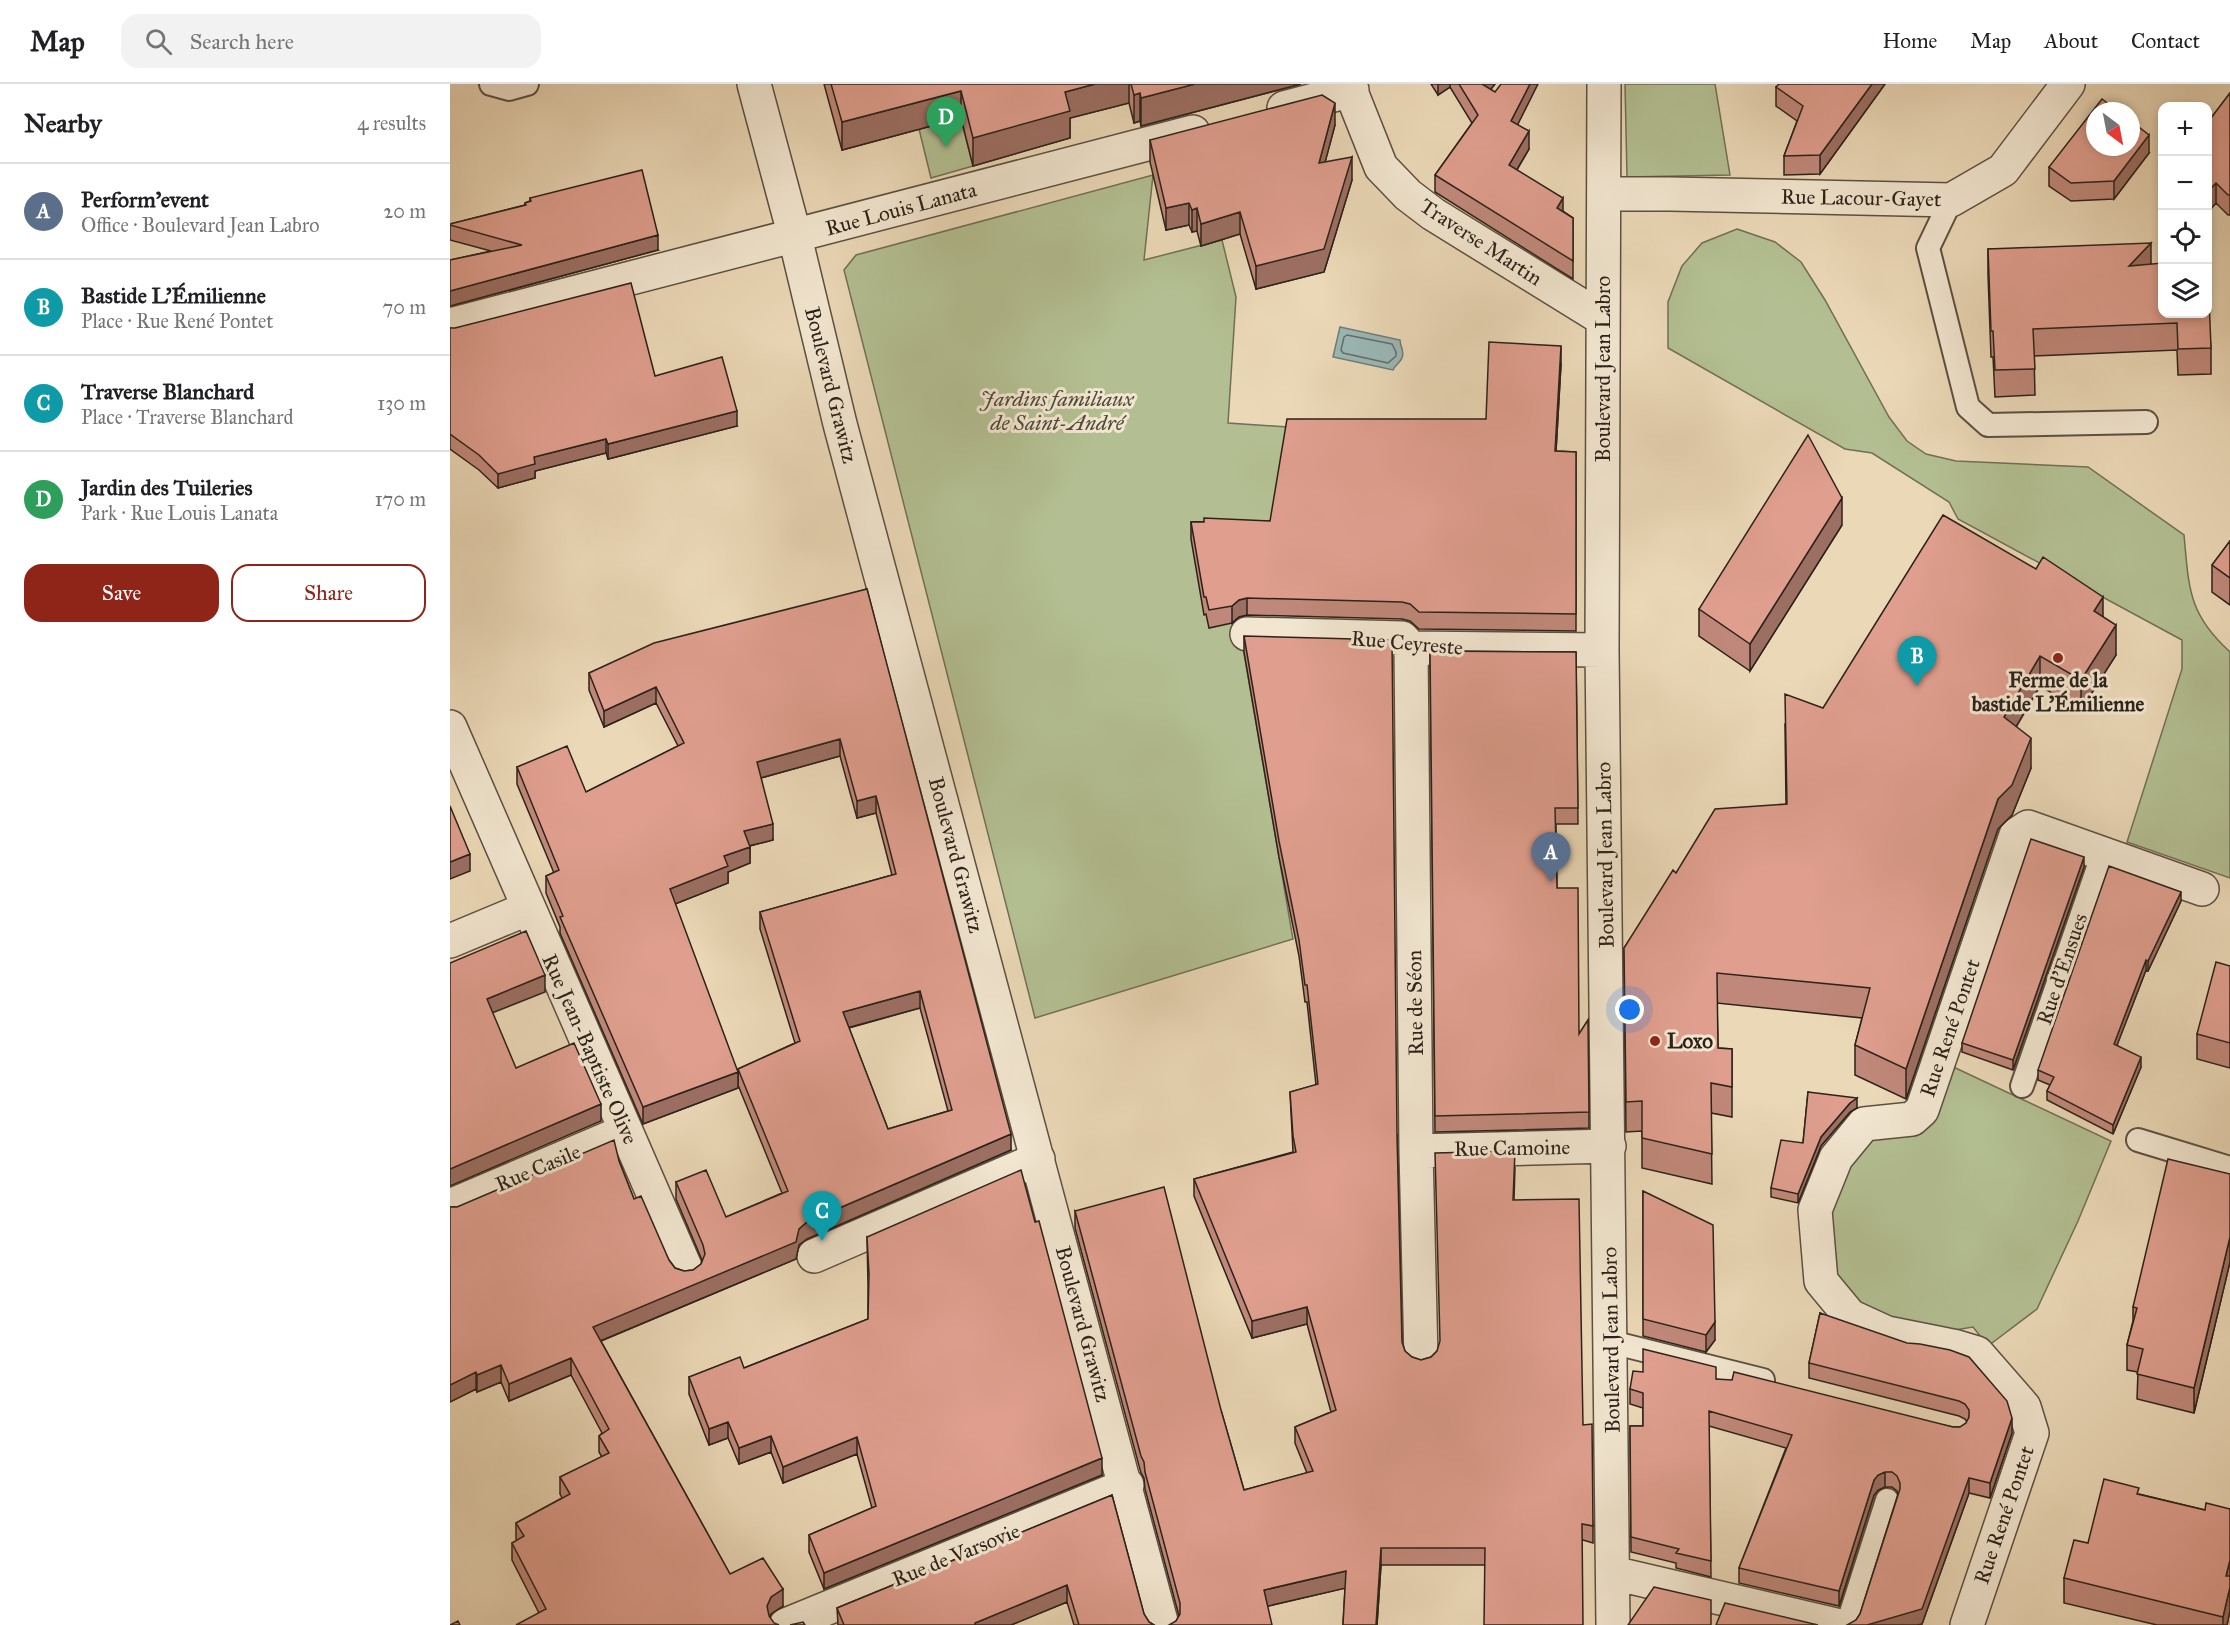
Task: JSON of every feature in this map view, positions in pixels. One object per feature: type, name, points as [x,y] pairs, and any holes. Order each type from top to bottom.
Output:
[{"type":"street","name":"Boulevard Grawitz","points":[[754,84],[795,237],[840,424],[1162,1625]]},
{"type":"street","name":"Boulevard Jean Labro","points":[[1604,84],[1602,650],[1613,1625]]},
{"type":"street","name":"Rue Lacour-Gayet","points":[[1604,194],[1951,200],[2003,170],[2068,84]]},
{"type":"street","points":[[1259,115],[1350,87]]},
{"type":"street","name":"Traverse Martin","points":[[1350,87],[1381,167],[1408,195],[1433,214],[1603,319]]},
{"type":"street","name":"Rue Louis Lanata","points":[[450,326],[1224,124]]},
{"type":"street","name":"Rue Ceyreste","points":[[1247,634],[1402,638],[1411,648],[1602,650]]},
{"type":"street","name":"Rue de Séon","points":[[1411,648],[1416,1151],[1422,1358]]},
{"type":"street","name":"Rue Jean-Baptiste Olive","points":[[450,727],[686,1269]]},
{"type":"street","name":"Rue René Pontet","points":[[1967,1625],[2032,1433],[2024,1407],[1977,1353],[1887,1333],[1850,1316],[1821,1281],[1815,1210],[1836,1158],[1864,1124],[1912,1119],[1922,1110],[2016,835],[2028,827],[2202,889]]},
{"type":"street","points":[[450,941],[529,908]]},
{"type":"street","name":"Rue Casile","points":[[450,1206],[626,1131]]},
{"type":"street","name":"Rue Camoine","points":[[1416,1151],[1609,1146]]},
{"type":"street","points":[[814,1256],[1038,1159]]},
{"type":"street","name":"Rue de Varsovie","points":[[786,1625],[1126,1485]]},
{"type":"street","points":[[1613,1573],[1836,1625]]},
{"type":"lane","points":[[491,84],[509,89],[526,84]]},
{"type":"lane","points":[[1951,200],[1928,248],[1968,407],[1988,425],[2146,422]]},
{"type":"lane","name":"Rue d'Ensues","points":[[2022,1086],[2103,853]]},
{"type":"lane","points":[[2138,1140],[2230,1168]]},
{"type":"lane","points":[[1611,1342],[1784,1385]]},
{"type":"lane","points":[[1847,1625],[1887,1500]]},
{"type":"green space","points":[[908,84],[952,84],[973,166],[931,178]]},
{"type":"green space","points":[[1625,84],[1715,84],[1730,175],[1627,177]]},
{"type":"green space","name":"Jardins familiaux de Saint-André","points":[[1153,175],[1144,260],[1222,240],[1236,297],[1228,423],[1287,427],[1269,548],[1227,554],[1293,939],[1035,1018],[844,270],[856,255]]},
{"type":"green space","points":[[1737,229],[1775,242],[1801,262],[1825,300],[1889,417],[1907,441],[1926,454],[1956,461],[2088,467],[2184,535],[2187,570],[2198,612],[2216,638],[2230,652],[2230,878],[2127,842],[2182,669],[2182,640],[1958,519],[1949,502],[1872,453],[1845,449],[1668,348],[1668,302],[1682,266],[1702,243]]},
{"type":"green space","points":[[1947,1064],[2111,1141],[2078,1221],[2037,1309],[1988,1346],[1973,1327],[1930,1334],[1850,1301],[1835,1277],[1828,1207],[1864,1139],[1920,1126]]},
{"type":"water","points":[[1340,327],[1400,340],[1403,354],[1401,360],[1393,370],[1333,357]]},
{"type":"building","points":[[831,84],[1095,84],[1065,92],[1070,111],[973,138],[961,91],[842,122]]},
{"type":"building","points":[[1131,84],[1195,84],[1141,98],[1140,93],[1134,95]]},
{"type":"building","points":[[1459,84],[1482,84],[1495,92],[1501,84],[1530,84],[1511,121],[1529,131],[1509,165],[1563,198],[1557,208],[1573,218],[1573,261],[1435,175],[1478,115]]},
{"type":"building","points":[[1779,84],[1872,84],[1820,155],[1784,156],[1803,106],[1776,87]]},
{"type":"building","points":[[2230,93],[2230,195],[2216,183],[2212,187],[2212,117]]},
{"type":"building","points":[[1322,95],[1335,103],[1319,163],[1352,157],[1324,249],[1256,266],[1240,212],[1201,224],[1197,208],[1192,210],[1189,203],[1166,208],[1150,140]]},
{"type":"building","points":[[2086,120],[2086,156],[2133,156],[2114,181],[2071,183],[2049,167]]},
{"type":"building","points":[[2140,128],[2149,135],[2140,147]]},
{"type":"building","points":[[642,170],[658,235],[450,291],[450,260],[522,245],[450,224],[526,205],[525,203],[531,201],[530,198]]},
{"type":"building","points":[[2151,243],[2129,266],[2158,263],[2158,318],[2210,318],[2211,348],[2178,349],[2177,323],[2033,329],[2035,369],[1995,370],[1988,249]]},
{"type":"building","points":[[631,283],[655,376],[722,357],[737,411],[608,444],[606,439],[534,457],[535,464],[498,474],[479,455],[450,434],[450,328]]},
{"type":"building","points":[[1489,342],[1561,346],[1555,451],[1576,452],[1576,614],[1419,612],[1410,604],[1402,602],[1247,598],[1239,600],[1232,606],[1209,610],[1206,597],[1204,597],[1191,522],[1204,522],[1204,518],[1270,521],[1287,419],[1486,419]]},
{"type":"building","points":[[1808,435],[1842,498],[1750,644],[1699,609]]},
{"type":"building","points":[[1943,515],[2036,569],[2043,557],[2103,597],[2094,611],[2116,625],[2081,680],[2040,656],[2004,717],[2031,738],[2012,785],[1998,799],[1906,1069],[1855,1045],[1870,988],[1717,973],[1718,1048],[1732,1049],[1732,1087],[1711,1083],[1712,1154],[1642,1138],[1642,1101],[1626,1102],[1624,948],[1673,870],[1676,873],[1715,809],[1787,804],[1785,694],[1823,708]]},
{"type":"building","points":[[2230,541],[2230,578],[2212,565]]},
{"type":"building","points":[[867,589],[1011,1134],[807,1222],[799,1229],[796,1242],[593,1327],[730,1574],[763,1558],[783,1589],[771,1597],[767,1606],[769,1616],[774,1623],[779,1625],[516,1625],[546,1609],[512,1543],[524,1536],[516,1523],[570,1494],[560,1477],[609,1453],[599,1436],[609,1429],[571,1358],[509,1384],[501,1365],[477,1375],[476,1372],[450,1385],[450,1207],[457,1207],[614,1140],[619,1161],[634,1199],[641,1196],[669,1260],[675,1268],[684,1271],[693,1270],[701,1264],[705,1254],[676,1182],[706,1170],[726,1217],[788,1191],[738,1069],[800,1041],[760,912],[896,874],[876,796],[857,801],[840,739],[757,762],[773,824],[744,831],[750,847],[724,856],[728,866],[670,889],[738,1072],[643,1107],[560,917],[563,916],[546,876],[559,870],[517,767],[567,746],[586,792],[684,743],[656,687],[604,711],[589,673],[654,643]],"holes":[[[920,991],[952,1110],[888,1129],[843,1012]]]},
{"type":"building","points":[[1244,636],[1392,640],[1397,1135],[1402,1342],[1405,1351],[1421,1360],[1431,1357],[1437,1351],[1440,1341],[1435,1153],[1515,1151],[1513,1200],[1579,1199],[1583,1425],[1592,1424],[1593,1526],[1582,1524],[1583,1625],[1484,1625],[1485,1548],[1381,1548],[1376,1625],[1343,1625],[1346,1571],[1264,1590],[1272,1625],[1169,1625],[1176,1621],[1180,1614],[1180,1603],[1075,1211],[1164,1187],[1221,1410],[1244,1490],[1313,1471],[1295,1427],[1336,1410],[1307,1307],[1252,1321],[1194,1179],[1296,1152],[1290,1092],[1318,1084],[1307,985],[1305,985],[1299,940],[1279,841]]},
{"type":"building","points":[[1430,651],[1576,652],[1578,808],[1555,808],[1557,888],[1578,888],[1579,1034],[1588,1020],[1589,1112],[1435,1116]]},
{"type":"building","points":[[450,806],[470,854],[450,862]]},
{"type":"building","points":[[2031,839],[2084,857],[2013,1060],[1962,1043]]},
{"type":"building","points":[[2109,866],[2181,892],[2148,961],[2146,960],[2114,1044],[2141,1057],[2113,1125],[2047,1091],[2054,1077],[2038,1070]]},
{"type":"building","points":[[526,931],[545,975],[487,999],[516,1068],[574,1043],[601,1104],[450,1169],[450,963]]},
{"type":"building","points":[[2216,962],[2230,966],[2230,1043],[2197,1034]]},
{"type":"building","points":[[1808,1092],[1857,1098],[1821,1137],[1798,1194],[1771,1188],[1781,1140],[1803,1143]]},
{"type":"building","points":[[2168,1159],[2230,1174],[2230,1237],[2194,1388],[2137,1374],[2143,1349],[2127,1345],[2137,1308],[2133,1307]]},
{"type":"building","points":[[1021,1170],[1035,1222],[1039,1221],[1102,1458],[824,1573],[809,1535],[876,1506],[857,1437],[783,1467],[771,1436],[739,1448],[728,1422],[709,1429],[689,1377],[740,1357],[744,1368],[868,1319],[867,1237]]},
{"type":"building","points":[[1643,1191],[1713,1225],[1715,1322],[1706,1335],[1643,1319]]},
{"type":"building","points":[[1820,1313],[1907,1343],[1950,1350],[1969,1357],[2007,1401],[2012,1418],[1990,1483],[1969,1478],[1922,1609],[1867,1625],[1847,1625],[1856,1620],[1860,1614],[1900,1489],[1897,1476],[1892,1472],[1878,1475],[1874,1480],[1839,1591],[1739,1568],[1792,1435],[1709,1411],[1711,1561],[1676,1553],[1679,1549],[1631,1537],[1630,1426],[1643,1426],[1643,1393],[1630,1389],[1633,1371],[1643,1372],[1643,1349],[1716,1367],[1716,1379],[1732,1380],[1734,1372],[1953,1427],[1960,1427],[1966,1423],[1969,1410],[1959,1401],[1809,1363]]},
{"type":"building","points":[[2104,1479],[2139,1488],[2137,1494],[2205,1510],[2206,1503],[2230,1509],[2230,1560],[2226,1576],[2230,1576],[2230,1587],[2223,1617],[2064,1578],[2074,1540],[2088,1543]]},
{"type":"building","points":[[1112,1495],[1144,1614],[1154,1625],[1079,1625],[1067,1585],[975,1623],[975,1625],[844,1625],[837,1608]]},
{"type":"building","points":[[1654,1587],[1711,1600],[1711,1625],[1628,1625]]},
{"type":"building","points":[[1725,1603],[1818,1625],[1716,1625]]},
{"type":"place","name":"Jardin des Tuileries","points":[[946,147]]},
{"type":"place","name":"Ferme de la bastide L'Émilienne","points":[[2058,658]]},
{"type":"place","name":"Bastide L'Émilienne","points":[[1917,686]]},
{"type":"place","name":"Perform'event","points":[[1551,882]]},
{"type":"place","name":"Loxo","points":[[1655,1041]]},
{"type":"place","name":"Traverse Blanchard","points":[[822,1241]]}]
